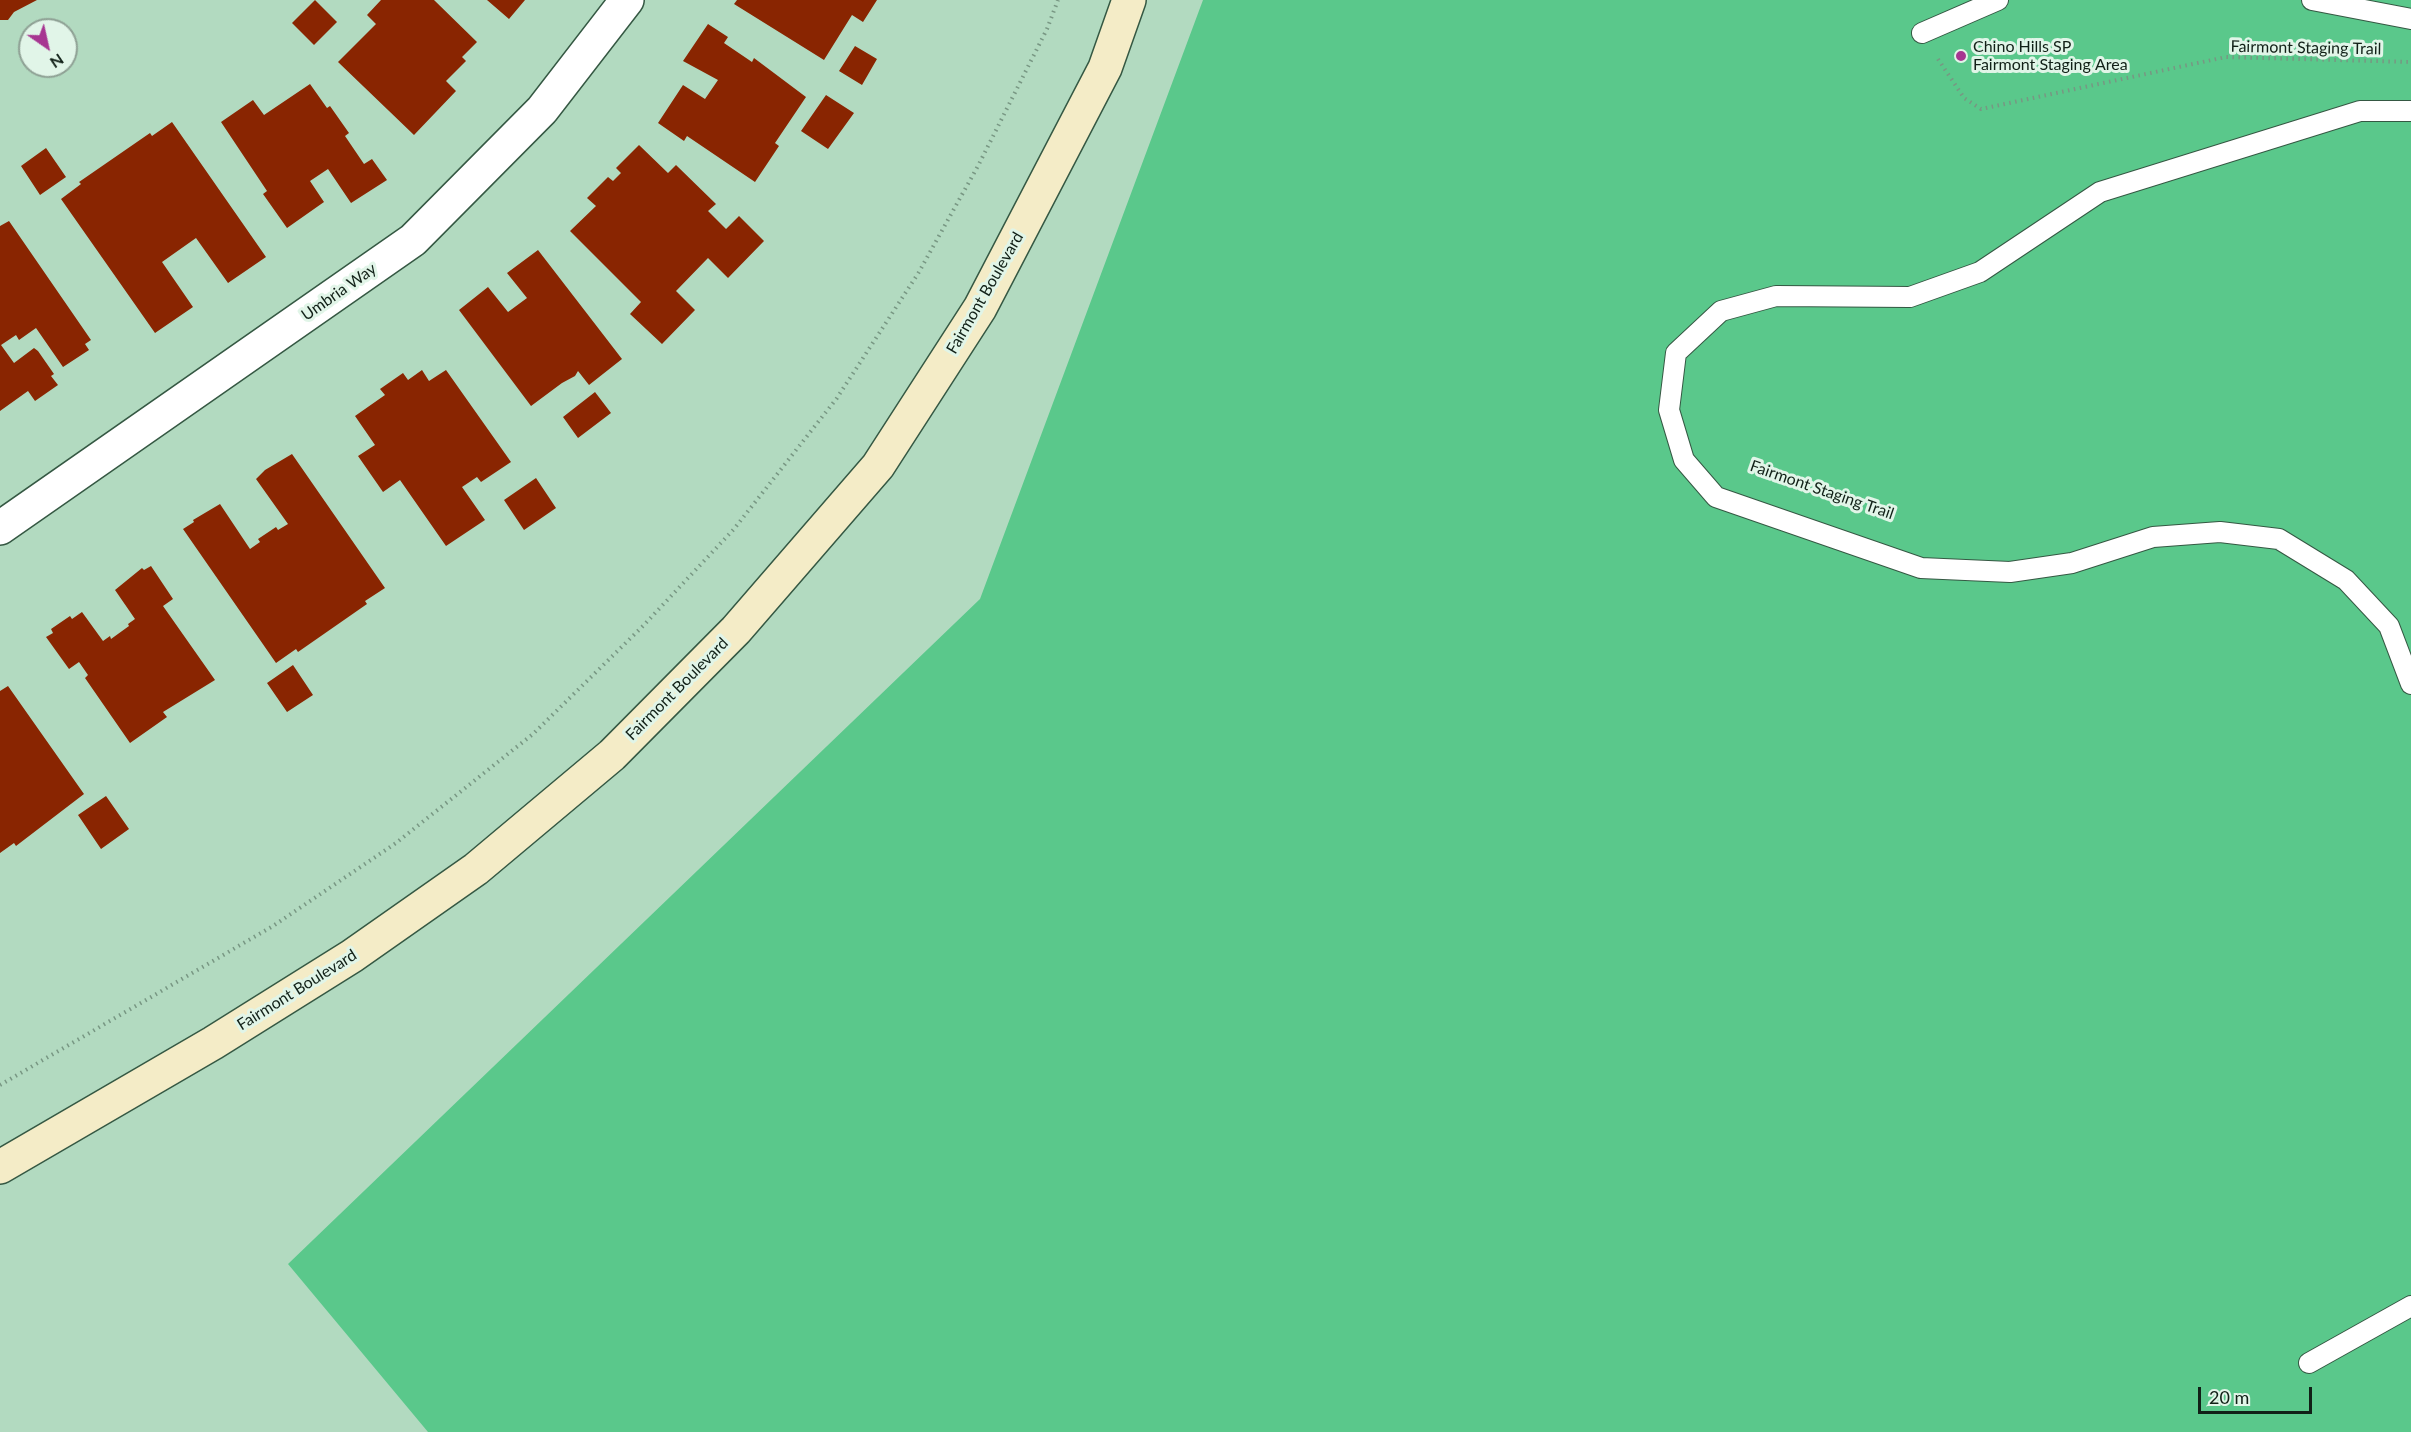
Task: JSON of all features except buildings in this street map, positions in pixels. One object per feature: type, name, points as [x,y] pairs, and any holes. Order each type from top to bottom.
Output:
[{"type":"main road","name":"Fairmont Boulevard","points":[[0,1167],[213,1043],[352,956],[476,869],[612,755],[736,630],[878,466],[980,308],[1105,68],[1129,0]]},
{"type":"street","name":"Umbria Way","points":[[0,528],[413,240],[542,110],[627,0]]},
{"type":"lane","points":[[1922,33],[1998,0]]},
{"type":"lane","points":[[2312,0],[2411,19]]},
{"type":"lane","points":[[2411,111],[2360,111],[2100,192],[1980,272],[1910,297],[1776,296],[1721,311],[1676,353],[1669,410],[1684,460],[1716,497],[1921,568],[2010,572],[2072,563],[2153,537],[2220,532],[2279,539],[2346,580],[2389,626],[2411,684]]},
{"type":"lane","points":[[2310,1363],[2411,1306]]},
{"type":"path","points":[[0,1085],[273,926],[396,843],[533,734],[643,626],[734,529],[837,398],[925,262],[1021,81],[1047,29],[1058,0]]},
{"type":"path","name":"Fairmont Staging Trail","points":[[1922,33],[1964,98],[1981,109],[2226,57],[2411,62]]},
{"type":"green space","points":[[1203,0],[2411,0],[2411,1432],[428,1432],[288,1264],[980,599]]},
{"type":"place","name":"Chino Hills SP Fairmont Staging Area","points":[[1961,56]]}]
